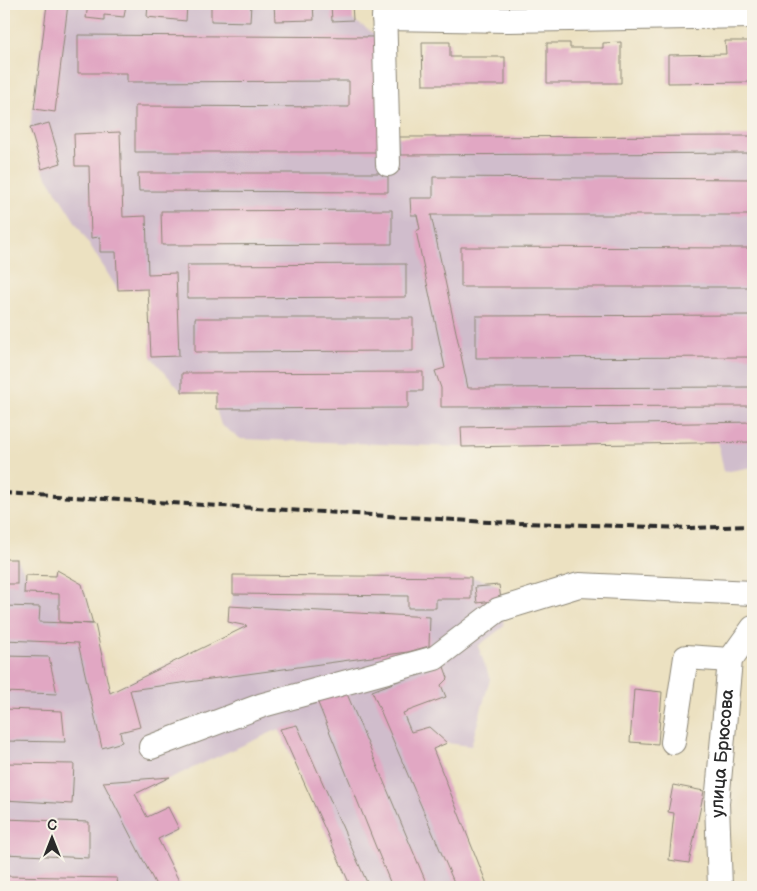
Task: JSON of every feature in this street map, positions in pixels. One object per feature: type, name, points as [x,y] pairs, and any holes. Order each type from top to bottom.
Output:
[{"type":"street","points":[[388,164],[384,11],[508,20],[753,16]]},
{"type":"street","points":[[151,748],[263,705],[435,658],[498,610],[579,585],[753,593]]},
{"type":"street","points":[[673,742],[686,657],[730,660],[753,628]]},
{"type":"street","name":"улица Брюсова","points":[[720,887],[717,803],[730,660]]},
{"type":"shaded area","points":[[47,4],[352,4],[353,20],[379,37],[399,139],[753,136],[753,467],[724,472],[718,442],[462,447],[241,439],[221,425],[216,409],[216,392],[182,392],[151,357],[148,289],[118,290],[42,169],[30,128]]},
{"type":"shaded area","points":[[4,559],[17,559],[26,575],[56,576],[57,570],[82,584],[95,624],[110,692],[246,627],[228,622],[233,594],[233,575],[471,577],[499,585],[504,626],[478,646],[490,679],[471,746],[447,743],[433,749],[488,887],[351,887],[279,729],[135,794],[147,817],[168,807],[179,829],[159,841],[182,887],[4,887]]},
{"type":"building","points":[[47,4],[68,4],[55,112],[34,109]]},
{"type":"building","points":[[88,4],[126,4],[124,17],[104,15],[104,20],[86,18]]},
{"type":"building","points":[[148,4],[187,4],[186,21],[147,17]]},
{"type":"building","points":[[211,4],[251,4],[250,22],[211,21]]},
{"type":"building","points":[[274,4],[313,4],[314,20],[275,21]]},
{"type":"building","points":[[331,4],[352,4],[353,20],[332,21]]},
{"type":"building","points":[[78,35],[379,37],[385,152],[135,152],[135,106],[349,107],[349,81],[127,82],[127,73],[78,73]]},
{"type":"building","points":[[725,41],[753,41],[753,82],[668,83],[668,55],[726,54]]},
{"type":"building","points":[[422,42],[450,42],[450,57],[505,57],[505,85],[423,85]]},
{"type":"building","points":[[621,42],[621,83],[547,83],[547,43],[570,43],[570,48],[603,48],[603,43]]},
{"type":"building","points":[[49,123],[61,163],[42,169],[30,128]]},
{"type":"building","points":[[120,132],[123,217],[146,216],[148,274],[176,273],[179,356],[151,357],[148,289],[118,290],[116,252],[100,252],[100,237],[91,238],[89,166],[75,166],[74,134]]},
{"type":"building","points":[[753,136],[753,153],[400,155],[399,137]]},
{"type":"building","points":[[138,173],[388,173],[388,192],[139,191]]},
{"type":"building","points":[[433,177],[753,179],[753,215],[431,215],[468,388],[753,387],[753,406],[441,407],[441,388],[435,371],[445,368],[416,231],[420,229],[417,215],[411,215],[410,198],[433,198]]},
{"type":"building","points":[[392,210],[392,244],[162,245],[161,211]]},
{"type":"building","points":[[461,247],[753,248],[753,287],[461,287]]},
{"type":"building","points":[[406,264],[406,297],[187,298],[187,265]]},
{"type":"building","points":[[753,315],[753,357],[476,358],[476,316]]},
{"type":"building","points":[[195,318],[413,318],[413,351],[195,352]]},
{"type":"building","points":[[423,372],[423,391],[408,391],[408,408],[216,409],[216,392],[182,392],[182,373]]},
{"type":"building","points":[[753,422],[753,442],[462,447],[461,427]]},
{"type":"building","points":[[4,559],[17,559],[17,584],[4,584]]},
{"type":"building","points":[[57,570],[82,584],[93,624],[59,622],[59,594],[24,593],[25,575],[56,576]]},
{"type":"building","points":[[233,575],[471,577],[471,599],[436,599],[436,608],[408,608],[408,596],[233,594]]},
{"type":"building","points":[[499,585],[501,600],[477,603],[475,587]]},
{"type":"building","points":[[4,606],[40,607],[39,622],[95,624],[110,693],[247,626],[228,622],[229,606],[430,617],[429,646],[408,652],[130,690],[140,727],[120,732],[122,742],[102,748],[78,643],[4,640]]},
{"type":"building","points":[[4,656],[49,657],[57,694],[4,692]]},
{"type":"building","points":[[443,664],[448,678],[441,685],[446,697],[403,713],[411,732],[429,727],[447,743],[433,749],[488,887],[456,887],[372,691]]},
{"type":"building","points":[[345,689],[428,887],[392,887],[316,698]]},
{"type":"building","points":[[634,689],[662,692],[658,744],[630,742]]},
{"type":"building","points":[[4,709],[62,711],[65,742],[4,741]]},
{"type":"building","points":[[297,725],[369,887],[351,887],[280,729]]},
{"type":"building","points":[[4,763],[74,764],[72,804],[4,800]]},
{"type":"building","points":[[170,777],[135,794],[147,817],[168,807],[179,829],[158,839],[182,887],[157,887],[103,782]]},
{"type":"building","points":[[673,785],[704,791],[689,863],[669,860],[674,813],[668,812]]},
{"type":"building","points":[[4,819],[89,822],[89,858],[4,854]]},
{"type":"building","points":[[4,876],[117,878],[118,887],[4,887]]},
{"type":"railway","points":[[4,493],[489,522],[691,528],[753,526]]}]
